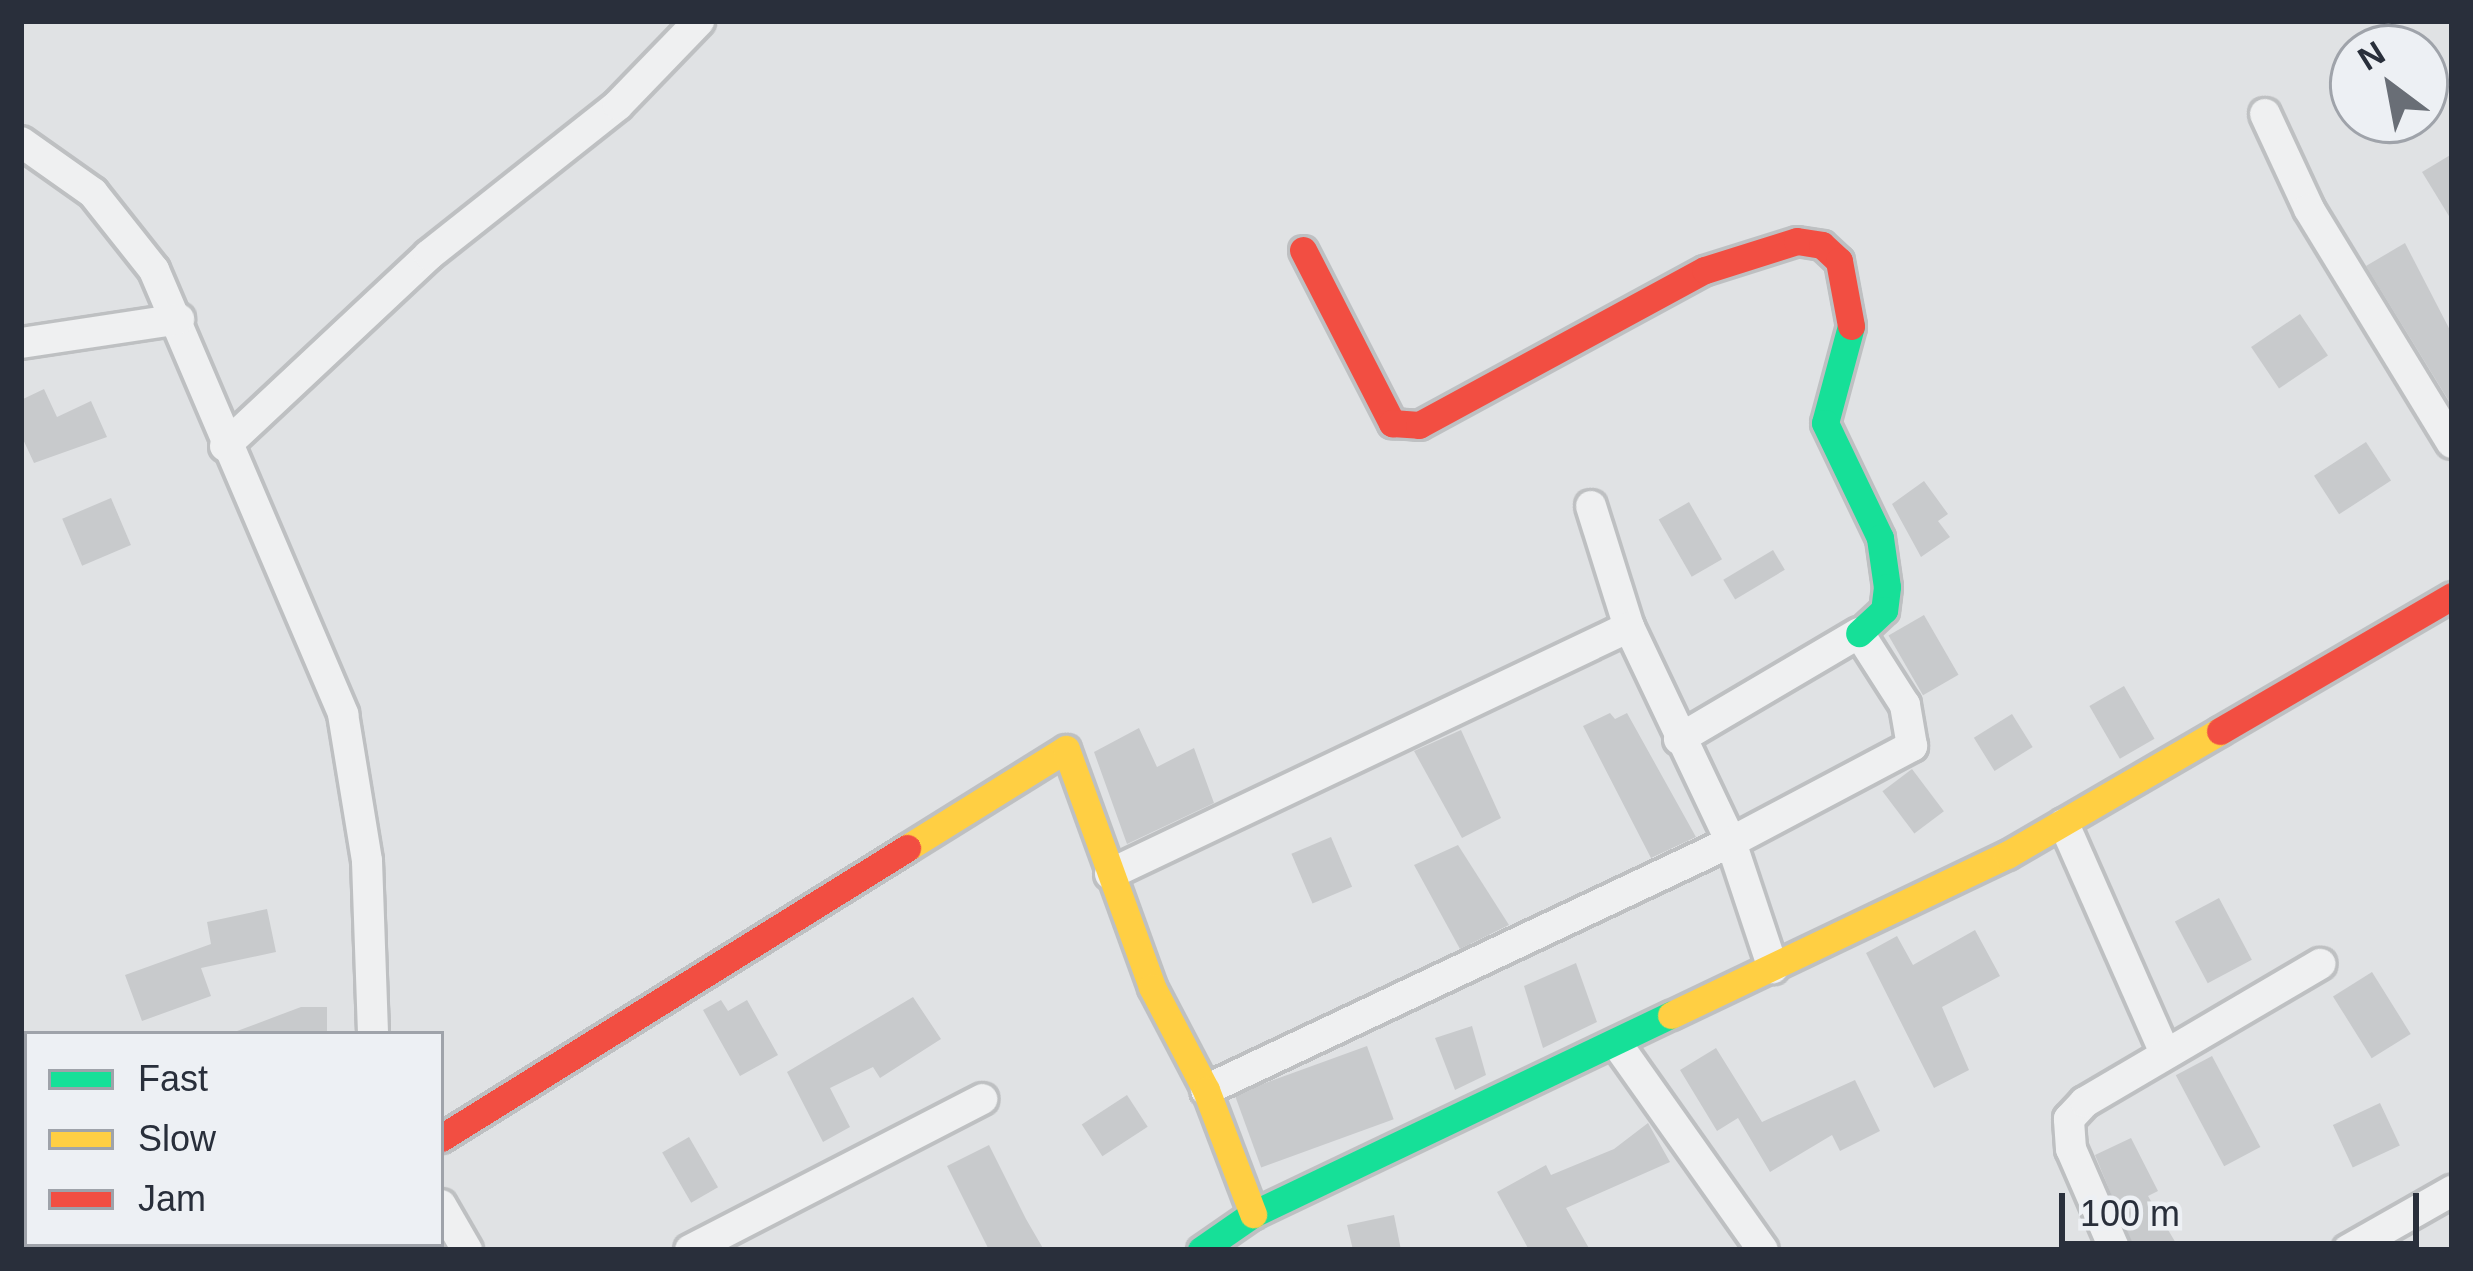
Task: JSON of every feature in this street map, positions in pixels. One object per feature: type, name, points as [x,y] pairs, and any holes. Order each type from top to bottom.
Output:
[{"type":"street","points":[[225,446],[428,255],[617,105],[699,21]]},
{"type":"street","points":[[2265,115],[2309,209],[2452,443]]},
{"type":"street","points":[[21,142],[93,193],[131,234],[178,319],[225,446],[343,714],[367,861],[373,1031]]},
{"type":"street","points":[[1303,250],[1373,395],[1392,423],[1420,425],[1705,270],[1797,241],[1822,245],[1839,261],[1852,309],[1850,348],[1825,423],[1880,538],[1887,586],[1884,610],[1858,633],[1679,739]]},
{"type":"street","points":[[21,343],[178,319]]},
{"type":"street","points":[[1591,506],[1629,627],[1731,842],[1772,968]]},
{"type":"street","points":[[1201,1250],[1253,1214],[1617,1044],[2064,824],[2452,596]]},
{"type":"street","points":[[1110,874],[1629,627]]},
{"type":"street","points":[[1206,1090],[1731,842],[1912,746],[1905,705],[1858,633]]},
{"type":"street","points":[[444,1136],[1066,748],[1152,988],[1206,1090],[1253,1214]]},
{"type":"street","points":[[2064,824],[2164,1053]]},
{"type":"street","points":[[2115,1250],[2071,1149],[2069,1119],[2164,1053],[2320,964]]},
{"type":"street","points":[[1617,1044],[1762,1250]]},
{"type":"street","points":[[690,1250],[982,1100]]},
{"type":"street","points":[[2348,1250],[2452,1191]]},
{"type":"street","points":[[444,1210],[467,1250]]},
{"type":"building","points":[[2452,154],[2452,221],[2422,172]]},
{"type":"building","points":[[2405,243],[2452,334],[2452,406],[2366,266]]},
{"type":"building","points":[[2300,314],[2328,355],[2279,388],[2251,347]]},
{"type":"building","points":[[44,389],[57,417],[91,401],[107,437],[34,463],[21,435],[21,400]]},
{"type":"building","points":[[2366,442],[2391,481],[2339,514],[2314,476]]},
{"type":"building","points":[[1924,481],[1948,514],[1938,521],[1950,537],[1921,557],[1892,504]]},
{"type":"building","points":[[111,498],[131,545],[82,566],[62,519]]},
{"type":"building","points":[[1689,502],[1722,559],[1692,577],[1659,520]]},
{"type":"building","points":[[1773,550],[1785,570],[1735,600],[1723,580]]},
{"type":"building","points":[[1924,615],[1958,675],[1923,695],[1888,636]]},
{"type":"building","points":[[2124,686],[2154,739],[2120,759],[2089,706]]},
{"type":"building","points":[[1610,713],[1615,719],[1627,713],[1696,837],[1651,858],[1583,726]]},
{"type":"building","points":[[2012,714],[2033,747],[1995,771],[1974,738]]},
{"type":"building","points":[[1139,728],[1157,767],[1194,748],[1214,803],[1127,844],[1094,752]]},
{"type":"building","points":[[1461,730],[1501,818],[1462,838],[1414,751]]},
{"type":"building","points":[[1912,769],[1944,811],[1914,834],[1882,791]]},
{"type":"building","points":[[1331,837],[1352,887],[1313,904],[1291,854]]},
{"type":"building","points":[[1458,845],[1509,925],[1460,949],[1414,865]]},
{"type":"building","points":[[2219,898],[2252,960],[2208,983],[2175,921]]},
{"type":"building","points":[[267,909],[276,952],[201,968],[211,996],[142,1021],[125,975],[211,944],[207,922]]},
{"type":"building","points":[[1975,930],[2000,976],[1942,1007],[1969,1070],[1934,1088],[1866,953],[1897,936],[1913,965]]},
{"type":"building","points":[[1576,963],[1597,1022],[1543,1048],[1524,986]]},
{"type":"building","points":[[2372,972],[2411,1034],[2372,1058],[2333,996]]},
{"type":"building","points":[[913,997],[941,1039],[880,1078],[873,1067],[830,1088],[850,1127],[823,1142],[787,1072]]},
{"type":"building","points":[[721,1000],[728,1011],[747,1000],[778,1055],[740,1076],[703,1010]]},
{"type":"building","points":[[301,1007],[327,1007],[327,1031],[237,1031]]},
{"type":"building","points":[[1472,1026],[1486,1075],[1455,1090],[1435,1038]]},
{"type":"building","points":[[1367,1046],[1394,1119],[1261,1168],[1235,1094]]},
{"type":"building","points":[[1716,1048],[1762,1122],[1855,1080],[1880,1131],[1840,1151],[1832,1135],[1770,1172],[1738,1118],[1717,1131],[1680,1070]]},
{"type":"building","points":[[2212,1056],[2260,1147],[2224,1166],[2176,1075]]},
{"type":"building","points":[[1127,1095],[1148,1127],[1102,1156],[1082,1124]]},
{"type":"building","points":[[2380,1103],[2400,1146],[2353,1168],[2333,1125]]},
{"type":"building","points":[[1648,1123],[1670,1162],[1566,1208],[1590,1250],[1529,1250],[1497,1192],[1546,1165],[1551,1175],[1614,1149]]},
{"type":"building","points":[[689,1137],[718,1187],[691,1203],[662,1152]]},
{"type":"building","points":[[2131,1138],[2158,1191],[2148,1196],[2180,1250],[2134,1250],[2095,1155]]},
{"type":"building","points":[[989,1145],[1044,1250],[989,1250],[947,1166]]},
{"type":"building","points":[[1394,1215],[1401,1250],[1353,1250],[1347,1225]]},
{"type":"traffic: fast","points":[[1851,326],[1825,423],[1880,538],[1887,587],[1884,610],[1859,633]]},
{"type":"traffic: fast","points":[[1201,1250],[1253,1214],[1671,1015]]},
{"type":"traffic: slow","points":[[1671,1015],[2007,855],[2220,731]]},
{"type":"traffic: slow","points":[[907,848],[1066,749],[1152,987],[1206,1090],[1253,1214]]},
{"type":"traffic: jam","points":[[1303,250],[1392,423],[1419,425],[1705,270],[1797,241],[1822,245],[1839,261],[1851,326]]},
{"type":"traffic: jam","points":[[2220,731],[2452,596]]},
{"type":"traffic: jam","points":[[444,1136],[907,848]]}]
